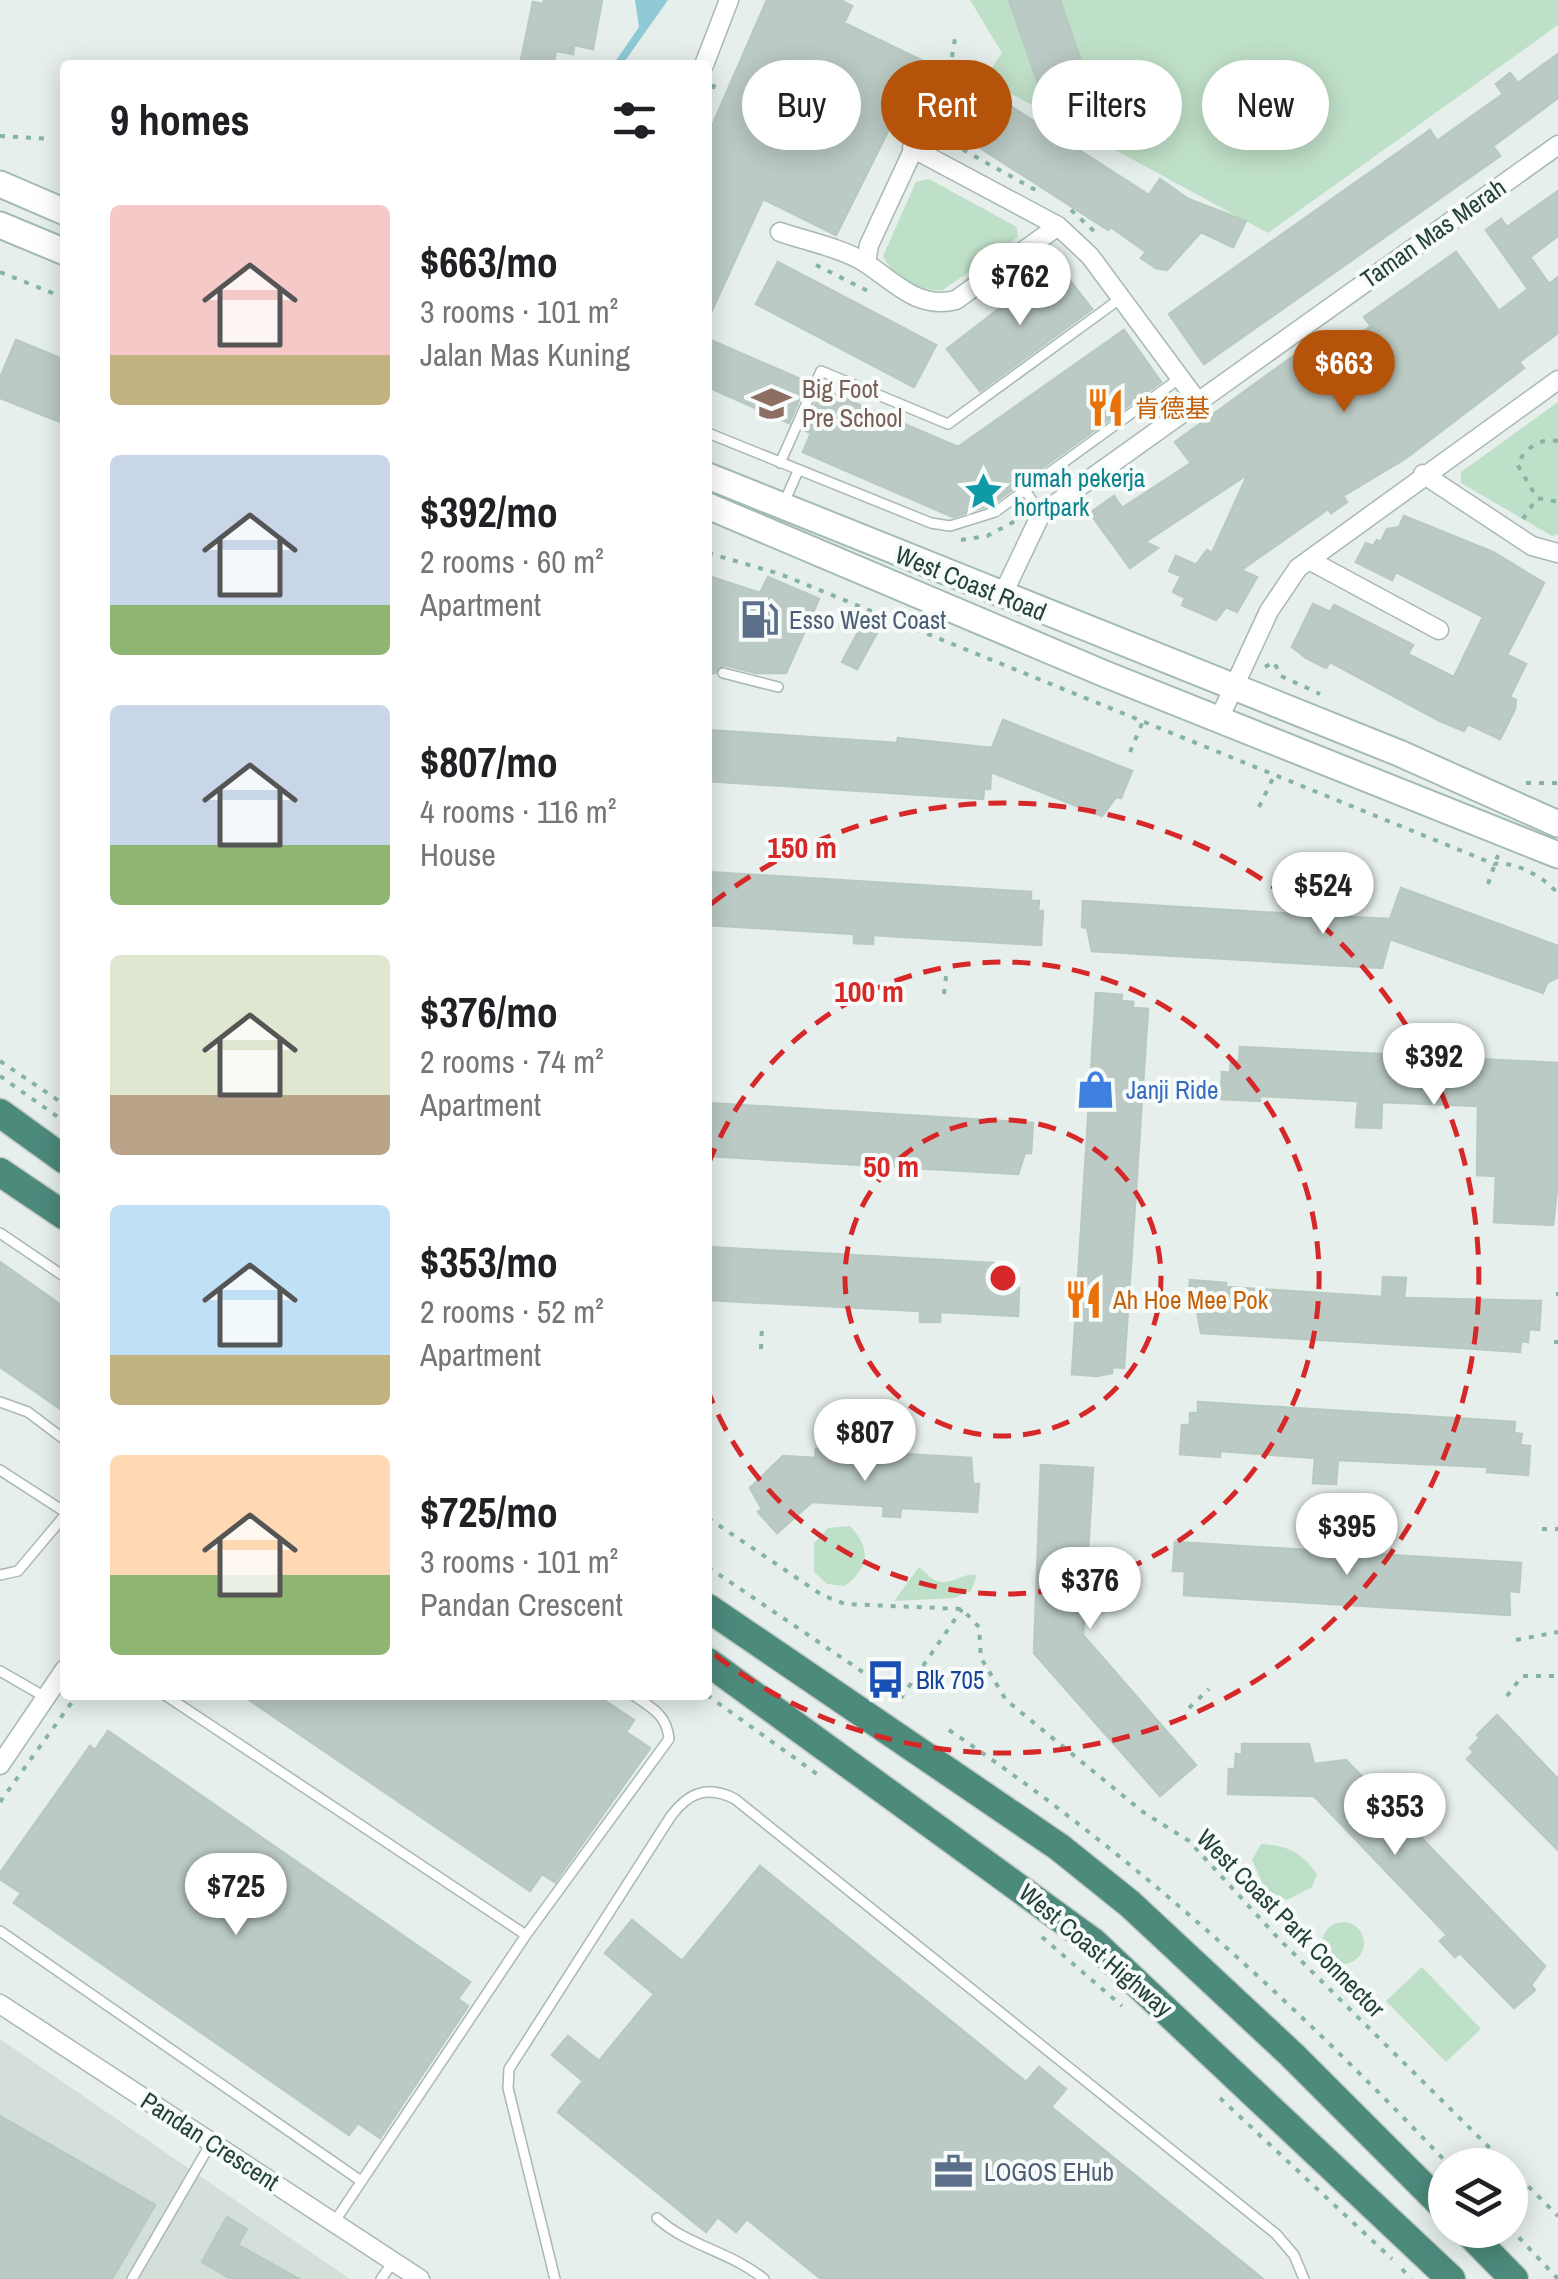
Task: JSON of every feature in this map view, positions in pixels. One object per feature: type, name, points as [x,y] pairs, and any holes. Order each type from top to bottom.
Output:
[{"type":"highway","points":[[0,1113],[60,1156]]},
{"type":"highway","points":[[0,1172],[60,1213]]},
{"type":"highway","name":"West Coast Highway","points":[[712,1611],[1059,1847],[1130,1904],[1292,2055],[1428,2191]]},
{"type":"highway","name":"West Coast Highway","points":[[712,1665],[1093,1942],[1450,2279]]},
{"type":"highway","points":[[1484,2248],[1514,2279]]},
{"type":"main road","points":[[0,184],[60,210]]},
{"type":"main road","points":[[0,226],[60,250]]},
{"type":"main road","name":"West Coast Road","points":[[712,478],[1399,753],[1558,824]]},
{"type":"main road","name":"West Coast Road","points":[[712,508],[1558,855]]},
{"type":"main road","points":[[848,566],[858,552],[857,536]]},
{"type":"main road","points":[[1520,809],[1558,801]]},
{"type":"street","points":[[706,60],[729,0]]},
{"type":"street","name":"Taman Mas Merah","points":[[1002,596],[1041,514],[1558,144]]},
{"type":"street","points":[[866,263],[869,246],[911,150]]},
{"type":"street","points":[[916,150],[1058,226],[1090,256],[1198,402]]},
{"type":"street","points":[[780,232],[866,263],[880,277],[939,304],[956,300],[1058,226]]},
{"type":"street","points":[[1219,719],[1282,588],[1309,560],[1558,380]]},
{"type":"street","points":[[1423,474],[1532,546],[1558,552]]},
{"type":"street","points":[[1309,560],[1439,630]]},
{"type":"street","points":[[0,1764],[60,1676]]},
{"type":"street","name":"Pandan Crescent","points":[[0,2004],[420,2279]]},
{"type":"lane","points":[[780,463],[822,371],[948,424],[1121,298]]},
{"type":"lane","points":[[712,434],[931,524],[950,526],[995,512],[1180,378]]},
{"type":"lane","points":[[783,506],[798,471]]},
{"type":"lane","points":[[1025,490],[1041,514]]},
{"type":"lane","points":[[723,674],[778,687]]},
{"type":"lane","points":[[0,1233],[60,1274]]},
{"type":"lane","points":[[0,1402],[16,1405],[60,1436]]},
{"type":"lane","points":[[0,1470],[60,1511]]},
{"type":"lane","points":[[0,1575],[18,1571],[60,1520]]},
{"type":"lane","points":[[0,1672],[46,1697]]},
{"type":"lane","points":[[173,1700],[526,1935]]},
{"type":"lane","points":[[335,2221],[526,1935],[669,1739],[668,1724],[640,1700]]},
{"type":"lane","points":[[556,2279],[508,2088],[509,2070],[671,1816],[691,1795],[709,1790],[735,1799],[1276,2234],[1294,2255],[1304,2279]]},
{"type":"lane","points":[[0,1930],[362,2181]]},
{"type":"lane","points":[[132,2279],[211,2143]]},
{"type":"lane","points":[[657,2218],[678,2236],[734,2256],[764,2279]]},
{"type":"lane","points":[[381,2279],[394,2261]]},
{"type":"path","points":[[0,136],[51,139]]},
{"type":"path","points":[[0,272],[60,296]]},
{"type":"path","points":[[1558,442],[1546,439],[1526,449],[1517,464],[1537,498],[1558,502]]},
{"type":"path","points":[[1521,523],[1537,498]]},
{"type":"path","points":[[712,554],[780,574],[1494,864],[1506,861],[1552,886],[1558,894]]},
{"type":"path","points":[[1130,752],[1143,720]]},
{"type":"path","points":[[1258,807],[1275,774]]},
{"type":"path","points":[[1488,884],[1507,834]]},
{"type":"path","points":[[944,994],[946,976]]},
{"type":"path","points":[[0,1061],[60,1102]]},
{"type":"path","points":[[0,1076],[60,1118]]},
{"type":"path","points":[[761,1349],[762,1328]]},
{"type":"path","points":[[712,1521],[822,1595],[845,1604],[962,1609]]},
{"type":"path","points":[[1542,1529],[1558,1530]]},
{"type":"path","points":[[712,1570],[876,1680]]},
{"type":"path","points":[[901,1698],[962,1609]]},
{"type":"path","name":"West Coast Park Connector","points":[[962,1609],[979,1627],[981,1658],[1006,1700],[1130,1802],[1189,1841],[1278,1938],[1491,2148]]},
{"type":"path","points":[[1516,1640],[1558,1632]]},
{"type":"path","points":[[1507,1696],[1522,1676],[1558,1676]]},
{"type":"path","points":[[1189,1708],[1209,1689]]},
{"type":"path","points":[[712,1699],[834,1786]]},
{"type":"path","points":[[0,1802],[72,1700]]},
{"type":"path","points":[[949,1730],[1056,1802],[1134,1866],[1318,2032],[1433,2148]]},
{"type":"path","points":[[1032,1930],[1134,2016]]},
{"type":"path","points":[[1214,2092],[1411,2279]]},
{"type":"path","name":"West Coast Park Connector","points":[[1528,2185],[1558,2216]]},
{"type":"path","points":[[1528,2247],[1558,2279]]},
{"type":"shaded area","points":[[0,2039],[350,2279],[0,2279]]},
{"type":"green space","points":[[970,0],[1558,0],[1558,25],[1268,233],[1115,150],[1182,150],[1182,60],[1032,60],[1032,105],[1012,94],[1012,60],[997,60],[1002,53]]},
{"type":"green space","points":[[929,179],[1017,227],[1018,237],[943,290],[908,282],[883,256],[916,182]]},
{"type":"green space","points":[[1558,402],[1558,534],[1552,536],[1461,483],[1461,472]]},
{"type":"green space","points":[[850,1526],[862,1543],[863,1565],[845,1586],[827,1584],[814,1572],[814,1543],[828,1528]]},
{"type":"green space","points":[[919,1567],[939,1582],[977,1575],[971,1591],[954,1598],[894,1601]]},
{"type":"green space","points":[[1261,1844],[1286,1848],[1306,1860],[1317,1874],[1312,1887],[1287,1900],[1265,1889],[1252,1860]]},
{"type":"green space","points":[[1343,1922],[1358,1928],[1364,1943],[1358,1958],[1343,1964],[1328,1958],[1322,1943],[1328,1928]]},
{"type":"green space","points":[[1422,1967],[1481,2029],[1446,2062],[1386,2001]]},
{"type":"water","points":[[635,0],[668,0],[626,60],[616,60],[639,27]]},
{"type":"building","points":[[544,0],[602,0],[593,49],[574,45],[573,54],[556,51],[554,60],[521,60],[533,2],[543,4]]},
{"type":"building","points":[[767,0],[840,0],[852,6],[844,23],[921,60],[881,60],[881,145],[836,235],[763,199],[712,310],[712,126]]},
{"type":"building","points":[[1009,0],[1060,0],[1081,60],[1032,60],[1032,66]]},
{"type":"building","points":[[1558,54],[1558,98],[1493,146],[1500,156],[1204,364],[1169,314],[1430,130],[1437,141],[1503,94],[1496,84],[1510,73],[1518,83]]},
{"type":"building","points":[[1012,107],[1032,120],[1032,150],[1079,150],[1149,195],[1160,179],[1188,199],[1246,221],[1233,247],[1201,232],[1167,270],[1141,258],[1146,252],[1111,227],[1108,230],[984,150],[1012,150]]},
{"type":"building","points":[[1558,191],[1558,236],[1530,257],[1549,284],[1558,277],[1558,333],[1519,362],[1524,368],[1406,458],[1343,496],[1347,502],[1331,513],[1328,509],[1241,570],[1257,577],[1237,612],[1226,607],[1216,620],[1182,605],[1185,598],[1173,592],[1181,576],[1169,571],[1176,556],[1196,565],[1207,550],[1212,553],[1248,474],[1145,542],[1158,548],[1130,568],[1090,513],[1114,496],[1122,508],[1191,463],[1175,442],[1310,344],[1322,361],[1371,326],[1364,317],[1456,252],[1499,311],[1528,289],[1486,230],[1501,219],[1507,227]]},
{"type":"building","points":[[778,262],[936,345],[914,387],[756,304]]},
{"type":"building","points":[[1057,264],[1092,309],[980,391],[947,349]]},
{"type":"building","points":[[1124,330],[1161,382],[991,505],[953,517],[803,452],[811,433],[804,430],[822,389],[958,447]]},
{"type":"building","points":[[16,340],[60,358],[60,422],[0,398],[0,378]]},
{"type":"building","points":[[712,341],[807,382],[789,423],[712,389]]},
{"type":"building","points":[[1404,516],[1493,552],[1544,583],[1507,655],[1526,664],[1510,697],[1516,700],[1515,709],[1500,739],[1468,724],[1464,731],[1440,721],[1330,662],[1326,668],[1306,658],[1292,647],[1313,604],[1330,612],[1334,605],[1413,645],[1408,654],[1454,677],[1483,617],[1396,572],[1392,580],[1356,562],[1366,543],[1373,546],[1377,540],[1381,542],[1387,529],[1399,527]]},
{"type":"building","name":"Esso West Coast","points":[[712,577],[760,593],[768,577],[819,599],[786,673],[756,673],[724,665],[715,673]]},
{"type":"building","points":[[862,625],[877,633],[857,669],[842,662]]},
{"type":"building","points":[[1003,720],[1132,771],[1121,798],[1116,797],[1102,816],[991,772],[990,789],[984,789],[983,799],[712,781],[712,730],[897,743],[898,738],[992,748]]},
{"type":"building","points":[[712,872],[1031,892],[1031,901],[1039,901],[1038,911],[1043,911],[1041,945],[873,935],[873,944],[854,943],[854,934],[712,925]]},
{"type":"building","points":[[1401,888],[1558,946],[1558,977],[1547,983],[1543,993],[1390,939],[1382,968],[1092,951],[1087,928],[1082,927],[1083,901],[1293,914],[1294,907],[1312,908],[1312,915],[1390,919]]},
{"type":"building","points":[[1096,993],[1122,995],[1121,1001],[1133,1002],[1133,1008],[1148,1009],[1124,1368],[1112,1367],[1112,1373],[1097,1376],[1072,1374]]},
{"type":"building","points":[[1240,1047],[1558,1063],[1558,1179],[1553,1225],[1494,1222],[1496,1176],[1477,1175],[1478,1106],[1382,1102],[1381,1128],[1356,1127],[1358,1101],[1260,1096],[1260,1101],[1221,1099],[1222,1072],[1230,1073],[1231,1061],[1239,1062]]},
{"type":"building","points":[[712,1103],[1033,1123],[1031,1153],[1025,1153],[1018,1174],[712,1156]]},
{"type":"building","points":[[712,1247],[1010,1264],[1013,1288],[1019,1288],[1018,1316],[940,1312],[940,1322],[920,1322],[920,1311],[712,1300]]},
{"type":"building","points":[[0,1262],[60,1304],[60,1409],[0,1367]]},
{"type":"building","points":[[1383,1277],[1406,1278],[1404,1298],[1541,1301],[1539,1330],[1529,1329],[1528,1342],[1521,1341],[1520,1352],[1201,1333],[1197,1310],[1187,1309],[1190,1280],[1226,1283],[1226,1287],[1382,1297]]},
{"type":"building","points":[[1198,1402],[1515,1422],[1514,1433],[1522,1434],[1520,1445],[1530,1446],[1528,1475],[1487,1472],[1488,1467],[1338,1460],[1336,1484],[1313,1483],[1315,1458],[1220,1451],[1220,1457],[1180,1454],[1182,1425],[1190,1425],[1190,1413],[1198,1413]]},
{"type":"building","points":[[816,1449],[971,1458],[973,1484],[979,1484],[977,1512],[901,1508],[900,1517],[883,1516],[884,1506],[812,1502],[777,1533],[758,1512],[762,1509],[750,1488],[783,1456],[815,1458]]},
{"type":"building","points":[[1041,1465],[1093,1468],[1083,1635],[1196,1765],[1160,1796],[1034,1653]]},
{"type":"building","points":[[1175,1542],[1521,1563],[1519,1592],[1509,1591],[1510,1615],[1184,1595],[1185,1571],[1173,1571]]},
{"type":"building","points":[[249,1700],[604,1700],[634,1720],[626,1732],[650,1748],[555,1882],[542,1874],[530,1891]]},
{"type":"building","points":[[1497,1715],[1558,1779],[1558,1850],[1467,1759],[1474,1752],[1470,1748],[1480,1738],[1477,1735]]},
{"type":"building","points":[[108,1731],[470,1982],[458,1999],[468,2006],[380,2138],[358,2123],[349,2135],[14,1903],[21,1893],[0,1879],[0,1873],[90,1746],[95,1750]]},
{"type":"building","points":[[1242,1744],[1309,1744],[1314,1764],[1346,1760],[1545,1966],[1531,1985],[1535,1990],[1514,2008],[1460,1953],[1455,1957],[1440,1941],[1447,1935],[1314,1796],[1228,1794],[1229,1769],[1235,1769],[1236,1754],[1242,1755]]},
{"type":"building","points":[[760,1866],[1026,2082],[1039,2067],[1066,2089],[1051,2107],[1263,2279],[821,2279],[747,2219],[736,2232],[718,2217],[706,2232],[558,2112],[583,2081],[552,2055],[568,2036],[599,2061],[654,1994],[605,1953],[632,1920],[682,1961]]},
{"type":"building","points":[[0,2116],[155,2205],[112,2279],[0,2279]]},
{"type":"building","points":[[227,2217],[247,2229],[238,2245],[299,2279],[231,2279],[202,2262]]},
{"type":"place","name":"Big Foot Pre School","points":[[772,403]]},
{"type":"place","name":"肯德基","points":[[1105,408]]},
{"type":"place","name":"rumah pekerja hortpark","points":[[984,492]]},
{"type":"place","name":"Esso West Coast","points":[[759,620]]},
{"type":"place","name":"Janji Ride","points":[[1096,1090]]},
{"type":"place","name":"Ah Hoe Mee Pok","points":[[1083,1300]]},
{"type":"place","name":"Blk 705","points":[[886,1680]]},
{"type":"place","name":"LOGOS EHub","points":[[954,2172]]}]
